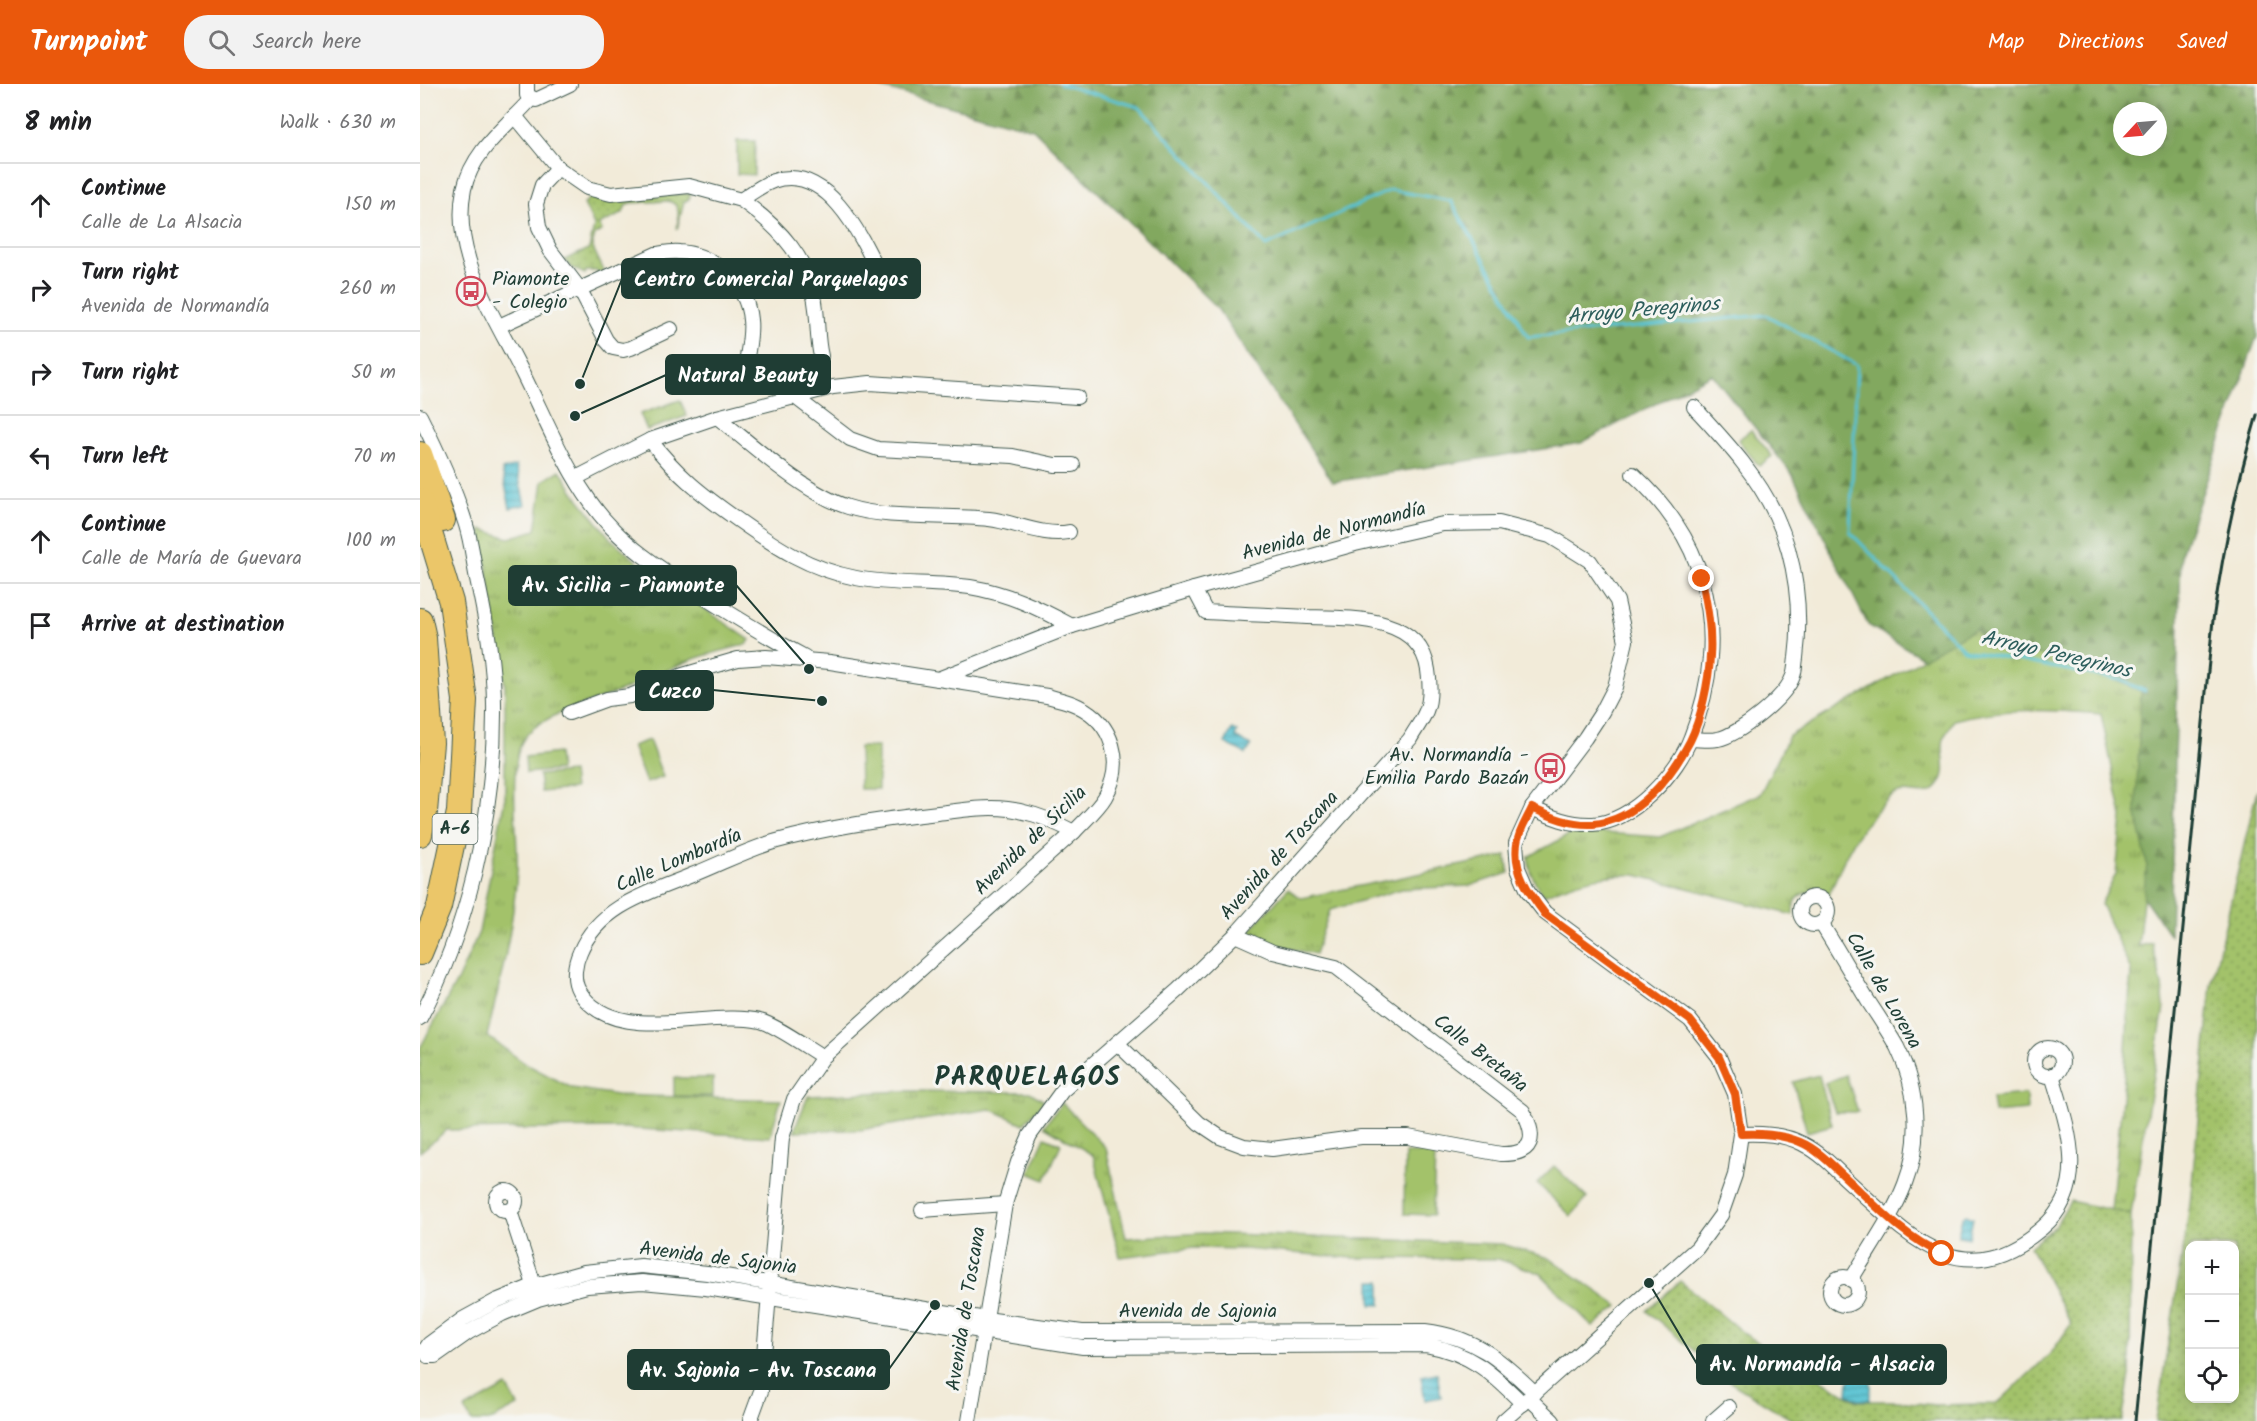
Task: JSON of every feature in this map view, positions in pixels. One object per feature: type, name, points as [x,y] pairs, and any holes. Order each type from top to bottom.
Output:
[{"type":"highway","points":[[420,454],[438,501],[468,615],[474,682],[465,700]]},
{"type":"highway","name":"A-6","points":[[420,500],[451,602],[465,700],[459,812],[439,906],[420,953]]},
{"type":"highway","name":"A-6","points":[[420,620],[424,638],[432,743],[425,812],[420,834]]},
{"type":"street","points":[[527,84],[526,92],[531,99],[539,100],[546,90],[570,84]]},
{"type":"street","points":[[531,99],[492,138],[475,161],[464,188],[461,212],[462,233],[469,261],[499,326],[576,478],[598,512],[631,547],[748,626],[810,660]]},
{"type":"street","points":[[514,116],[558,168],[587,188],[611,194],[689,186],[741,200],[774,225],[801,261],[810,279],[821,356]]},
{"type":"street","points":[[558,168],[542,185],[536,204],[539,226],[550,250],[579,288],[606,340],[613,348],[623,350],[671,330]]},
{"type":"street","points":[[741,200],[774,181],[790,178],[809,183],[831,196],[846,213],[860,233],[885,285]]},
{"type":"street","points":[[499,326],[656,254],[679,252],[702,258],[719,266],[734,281],[745,300],[750,319],[750,338],[745,370]]},
{"type":"street","points":[[576,478],[651,440],[717,417],[833,387],[870,383],[1077,397]]},
{"type":"street","points":[[795,397],[850,439],[878,449],[1013,456],[1055,465],[1073,465]]},
{"type":"street","points":[[1691,739],[1718,740],[1740,729],[1764,712],[1787,689],[1794,675],[1799,637],[1798,604],[1792,565],[1776,517],[1753,474],[1694,407]]},
{"type":"street","points":[[420,416],[466,525],[488,628],[494,714],[486,819],[479,851],[463,914],[431,998],[420,1018]]},
{"type":"street","points":[[717,417],[796,478],[847,507],[869,512],[989,519],[1055,535],[1069,532]]},
{"type":"street","points":[[651,440],[670,466],[696,489],[783,552],[818,568],[857,578],[970,587],[1034,605],[1072,626]]},
{"type":"street","points":[[1532,808],[1562,821],[1593,824],[1617,818],[1640,805],[1657,788],[1691,739],[1702,703],[1710,657],[1710,619],[1702,579],[1688,546],[1669,513],[1633,474]]},
{"type":"street","name":"Avenida de Normandía","points":[[938,679],[1072,626],[1355,544],[1443,524],[1498,523],[1550,536],[1590,561],[1617,601],[1626,641],[1622,665],[1615,687],[1596,721],[1532,808],[1516,843],[1518,868],[1528,891],[1545,914],[1690,1020],[1719,1057],[1735,1094],[1741,1134],[1735,1175],[1721,1215],[1697,1248],[1503,1421]]},
{"type":"street","name":"Avenida de Toscana","points":[[969,1421],[1005,1204],[1030,1135],[1047,1110],[1075,1079],[1178,990],[1235,935],[1410,739],[1427,709],[1431,684],[1427,663],[1420,646],[1407,634],[1384,624],[1355,619],[1206,612],[1194,589]]},
{"type":"street","points":[[748,626],[766,657]]},
{"type":"street","name":"Avenida de Sicilia","points":[[569,713],[607,699],[630,696],[694,671],[738,659],[766,657],[810,660],[1047,696],[1077,706],[1093,716],[1108,733],[1115,752],[1114,775],[1105,797],[1074,832],[823,1057],[794,1099],[782,1138],[761,1391],[750,1421]]},
{"type":"street","name":"Calle Lombardía","points":[[823,1057],[762,1022],[732,1017],[651,1024],[620,1020],[597,1009],[579,990],[574,965],[586,937],[608,914],[637,897],[776,842],[797,837],[883,819],[990,808],[1017,809],[1048,819],[1074,832]]},
{"type":"street","name":"Calle de Lorena","points":[[1821,923],[1896,1047],[1907,1071],[1914,1096],[1916,1122],[1913,1152],[1905,1184],[1851,1280]]},
{"type":"street","name":"Calle Bretaña","points":[[1117,1043],[1199,1123],[1220,1137],[1244,1146],[1272,1149],[1361,1137],[1408,1137],[1501,1154],[1514,1155],[1526,1149],[1531,1139],[1531,1126],[1523,1112],[1336,967],[1274,952],[1235,935]]},
{"type":"street","points":[[1741,1134],[1765,1133],[1801,1142],[1821,1155],[1922,1245],[1942,1254],[1967,1258],[1989,1257],[2026,1242],[2046,1225],[2060,1207],[2068,1185],[2072,1162],[2070,1137],[2052,1075]]},
{"type":"street","name":"Avenida de Toscana","points":[[922,1210],[1005,1204]]},
{"type":"street","points":[[510,1211],[536,1292]]},
{"type":"street","name":"Avenida de Sajonia","points":[[985,1326],[771,1284],[707,1273],[641,1266],[584,1272],[536,1292],[469,1332],[435,1356],[428,1356],[425,1350],[429,1344],[463,1319],[496,1300],[536,1292],[642,1282],[706,1288],[770,1299],[985,1326],[1082,1332],[1425,1331],[1448,1334],[1474,1343],[1494,1355],[1529,1398],[1553,1421]]},
{"type":"street","points":[[1713,1421],[1729,1407]]},
{"type":"green space","points":[[867,84],[2257,84],[2257,336],[2181,554],[2170,935],[2141,894],[2124,698],[1954,677],[1868,625],[1792,474],[1712,374],[1581,443],[1333,482],[1217,308],[1033,129]]},
{"type":"green space","points":[[737,141],[755,141],[754,175],[737,174]]},
{"type":"green space","points":[[691,193],[689,199],[684,202],[677,229],[677,208],[668,201],[631,203],[626,205],[623,213],[599,225],[602,230],[595,235],[592,246],[604,271],[598,274],[597,271],[586,271],[585,274],[572,268],[564,260],[589,249],[594,226],[584,204],[591,196],[608,200]]},
{"type":"green space","points":[[680,400],[687,416],[647,430],[640,414]]},
{"type":"green space","points":[[1751,430],[1772,456],[1759,466],[1738,440]]},
{"type":"green space","points":[[560,470],[578,498],[610,538],[642,566],[750,640],[747,644],[693,659],[624,689],[565,711],[540,724],[523,740],[518,752],[516,767],[517,870],[513,912],[487,1036],[526,1064],[572,1088],[617,1095],[781,1100],[770,1137],[623,1128],[447,1130],[420,1152],[420,1048],[458,979],[479,932],[505,797],[505,687],[481,529],[509,538],[536,530],[543,481]]},
{"type":"green space","points":[[1976,628],[1984,646],[2025,651],[2068,661],[2141,691],[2136,811],[2147,864],[2138,946],[2152,943],[2162,985],[2164,1007],[2131,1214],[2111,1210],[2124,1079],[2131,971],[2101,904],[2116,874],[2122,817],[2101,714],[2009,711],[1954,720],[1944,738],[1944,773],[1936,789],[1925,794],[1901,792],[1887,800],[1853,842],[1828,897],[1816,891],[1804,893],[1796,902],[1793,915],[1636,875],[1612,875],[1589,879],[1544,895],[1535,882],[1530,868],[1528,857],[1576,831],[1660,837],[1760,794],[1789,736]]},
{"type":"green space","points":[[649,740],[663,777],[646,783],[632,746]]},
{"type":"green space","points":[[859,747],[878,747],[878,789],[860,789]]},
{"type":"green space","points":[[558,753],[560,770],[526,773],[525,757]]},
{"type":"green space","points":[[572,772],[574,789],[541,792],[539,775]]},
{"type":"green space","points":[[2257,790],[2257,1421],[2156,1421],[2190,1204],[2211,985]]},
{"type":"green space","points":[[1506,856],[1509,873],[1469,886],[1402,889],[1330,910],[1315,954],[1277,946],[1249,935],[1250,930],[1288,889],[1301,898]]},
{"type":"green space","points":[[1819,1075],[1832,1125],[1807,1132],[1793,1082]]},
{"type":"green space","points":[[1846,1075],[1858,1112],[1835,1112],[1825,1083]]},
{"type":"green space","points":[[674,1078],[713,1078],[713,1096],[674,1096]]},
{"type":"green space","points":[[905,1091],[1030,1092],[1044,1101],[1024,1124],[990,1109],[860,1130],[794,1131],[808,1096]]},
{"type":"green space","points":[[2026,1094],[2027,1110],[1994,1113],[1992,1097]]},
{"type":"green space","points":[[1062,1103],[1106,1148],[1126,1238],[1203,1233],[1502,1244],[1549,1258],[1618,1306],[1593,1327],[1540,1273],[1498,1259],[1353,1258],[1245,1249],[1194,1248],[1120,1257],[1093,1155],[1044,1126]]},
{"type":"green space","points":[[1045,1137],[1061,1144],[1045,1180],[1029,1173]]},
{"type":"green space","points":[[1405,1153],[1435,1153],[1433,1215],[1404,1214]]},
{"type":"green space","points":[[1554,1166],[1587,1198],[1571,1216],[1537,1183]]},
{"type":"green space","points":[[2070,1201],[2131,1214],[2130,1375],[2122,1421],[1794,1421],[1733,1384],[1647,1311],[1680,1281],[1746,1335],[1857,1401],[1897,1401],[1935,1405],[1994,1404],[2052,1352],[2071,1324],[2030,1247],[2055,1226]]},
{"type":"green space","points":[[641,1273],[705,1279],[755,1288],[753,1290],[705,1282],[547,1288],[586,1278]]},
{"type":"green space","points":[[1001,1327],[1081,1338],[1425,1337],[1451,1343],[1478,1354],[1502,1369],[1520,1388],[1484,1358],[1451,1344],[1425,1339],[1081,1340]]},
{"type":"green space","points":[[507,1386],[518,1406],[489,1421],[471,1421],[465,1409]]},
{"type":"water","points":[[516,466],[525,505],[510,508],[502,470]]},
{"type":"water","points":[[1232,729],[1237,732],[1235,737],[1251,746],[1246,754],[1225,743]]},
{"type":"water","points":[[1966,1215],[1973,1218],[1969,1238],[1958,1236],[1962,1217]]},
{"type":"water","points":[[1371,1281],[1381,1281],[1381,1305],[1371,1305]]},
{"type":"water","points":[[1437,1373],[1441,1397],[1425,1400],[1421,1376]]},
{"type":"water","points":[[1856,1374],[1865,1375],[1870,1380],[1869,1400],[1858,1400],[1848,1394],[1849,1381]]},
{"type":"waterway","name":"Arroyo Peregrinos","points":[[1060,84],[1139,107],[1266,246],[1391,190],[1451,201],[1528,337],[1766,315],[1857,365],[1850,532],[1964,650],[2119,680],[2145,691]]},
{"type":"railway","points":[[2135,1421],[2213,620],[2231,517],[2257,415]]},
{"type":"place","name":"Piamonte - Colegio","points":[[471,291]]},
{"type":"place","name":"Centro Comercial Parquelagos","points":[[580,384]]},
{"type":"place","name":"Natural Beauty","points":[[575,416]]},
{"type":"place","name":"Av. Sicilia - Piamonte","points":[[809,669]]},
{"type":"place","name":"Cuzco","points":[[822,701]]},
{"type":"place","name":"Av. Normandía - Emilia Pardo Bazán","points":[[1550,768]]},
{"type":"place","name":"Av. Normandía - Alsacia","points":[[1649,1283]]},
{"type":"place","name":"Av. Sajonia - Av. Toscana","points":[[935,1305]]},
{"type":"district","name":"PARQUELAGOS","points":[[1028,1078]]},
{"type":"route","points":[[1702,579],[1710,619],[1710,657],[1702,703],[1691,739],[1681,756],[1657,788],[1640,805],[1617,818],[1593,824],[1562,821],[1532,808],[1516,843],[1518,868],[1528,891],[1545,914],[1690,1020],[1719,1057],[1735,1094],[1741,1134],[1765,1133],[1801,1142],[1821,1155],[1922,1245],[1942,1254]]}]
